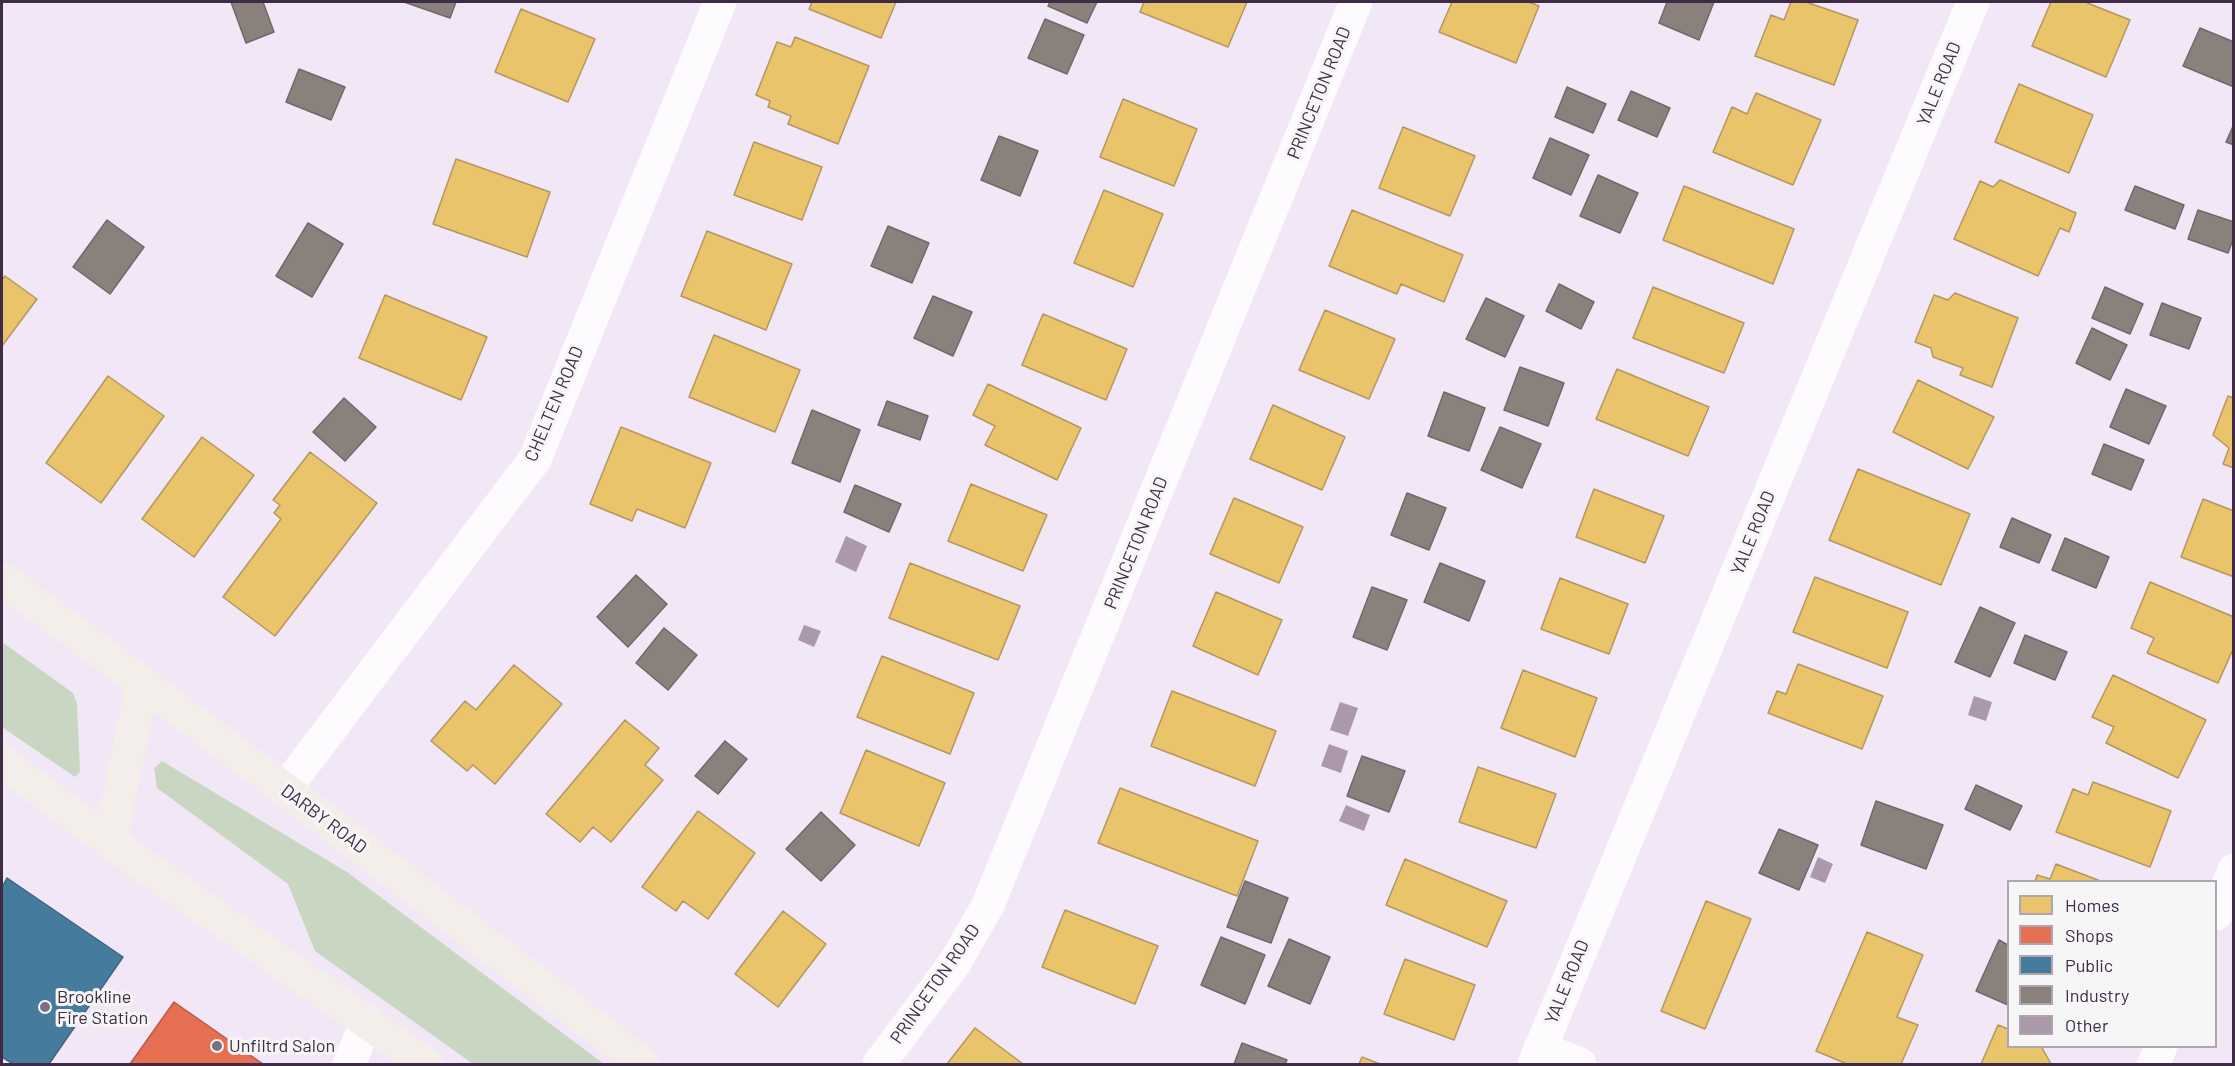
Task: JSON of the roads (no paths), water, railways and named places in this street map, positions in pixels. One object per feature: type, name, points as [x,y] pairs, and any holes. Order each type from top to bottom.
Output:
[{"type":"main road","name":"DARBY ROAD","points":[[2,579],[285,789],[642,1065]]},
{"type":"main road","points":[[110,842],[142,685]]},
{"type":"main road","points":[[2,762],[110,842],[426,1065]]},
{"type":"street","name":"CHELTEN ROAD","points":[[285,789],[534,459],[720,2]]},
{"type":"street","name":"PRINCETON ROAD","points":[[879,1065],[954,964],[988,905],[1356,2]]},
{"type":"street","name":"YALE ROAD","points":[[1537,1056],[1973,2]]},
{"type":"street","points":[[2217,912],[2234,870]]},
{"type":"street","points":[[349,1065],[367,1022]]},
{"type":"street","points":[[2154,1065],[2161,1048]]},
{"type":"street","points":[[1537,1056],[1580,1065]]},
{"type":"place","name":"Brookline Fire Station","points":[[45,1007]]},
{"type":"place","name":"Unfiltrd Salon","points":[[217,1046]]}]
